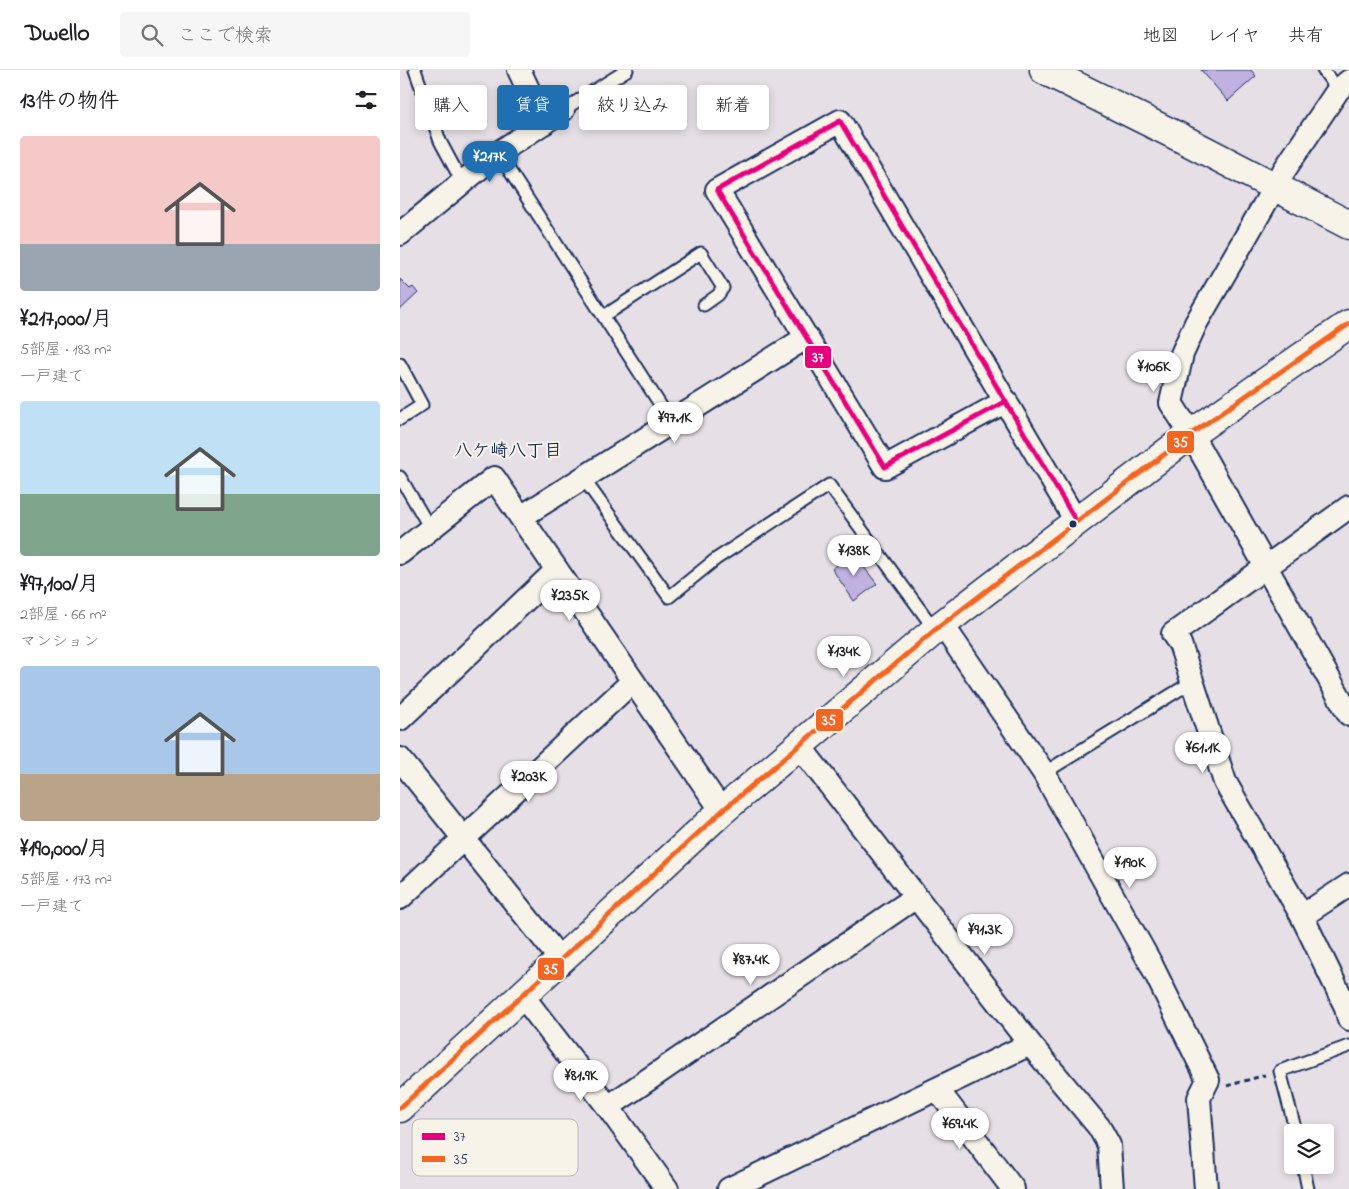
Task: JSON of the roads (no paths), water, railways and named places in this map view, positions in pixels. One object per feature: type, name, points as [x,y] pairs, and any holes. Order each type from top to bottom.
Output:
[{"type":"street","points":[[519,70],[526,85]]},
{"type":"street","points":[[1044,70],[1349,225]]},
{"type":"street","points":[[1344,86],[1316,122],[1275,186],[1196,324],[1182,354],[1171,403],[1191,434],[1347,705]]},
{"type":"street","points":[[1006,401],[885,467],[717,190],[840,121],[1006,401],[1076,520]]},
{"type":"street","points":[[400,234],[498,153],[533,130]]},
{"type":"street","points":[[400,1108],[722,810],[938,627],[1191,434],[1349,324]]},
{"type":"street","points":[[521,517],[807,337]]},
{"type":"street","points":[[400,553],[494,478],[722,810]]},
{"type":"street","points":[[1349,507],[1173,634],[1180,644],[1226,782],[1302,916],[1345,1005],[1349,1019]]},
{"type":"street","points":[[400,719],[557,570]]},
{"type":"street","points":[[938,627],[1044,773],[1151,964],[1208,1080],[1199,1098],[1206,1189]]},
{"type":"street","points":[[400,898],[633,681]]},
{"type":"street","points":[[798,744],[1030,1044],[1099,1127],[1109,1145],[1112,1189]]},
{"type":"street","points":[[400,759],[560,959]]},
{"type":"street","points":[[1302,916],[1349,885]]},
{"type":"street","points":[[608,1107],[916,897]]},
{"type":"street","points":[[522,994],[608,1107],[667,1189]]},
{"type":"street","points":[[729,1189],[1030,1044]]},
{"type":"street","points":[[938,1089],[1013,1189]]},
{"type":"lane","points":[[415,70],[440,142],[462,182]]},
{"type":"lane","points":[[569,107],[627,70]]},
{"type":"lane","points":[[1323,70],[1344,86]]},
{"type":"lane","points":[[498,153],[672,423]]},
{"type":"lane","points":[[604,316],[701,254],[722,288],[718,295],[704,305]]},
{"type":"lane","points":[[400,364],[422,405],[400,419]]},
{"type":"lane","points":[[400,477],[430,528]]},
{"type":"lane","points":[[583,478],[669,597],[716,559],[829,485],[938,627]]},
{"type":"lane","points":[[1044,773],[1192,682]]},
{"type":"lane","points":[[1294,1124],[1280,1071],[1349,1046]]},
{"type":"lane","points":[[1305,1174],[1308,1189]]},
{"type":"district","name":"八ケ崎八丁目","points":[[508,452]]}]
